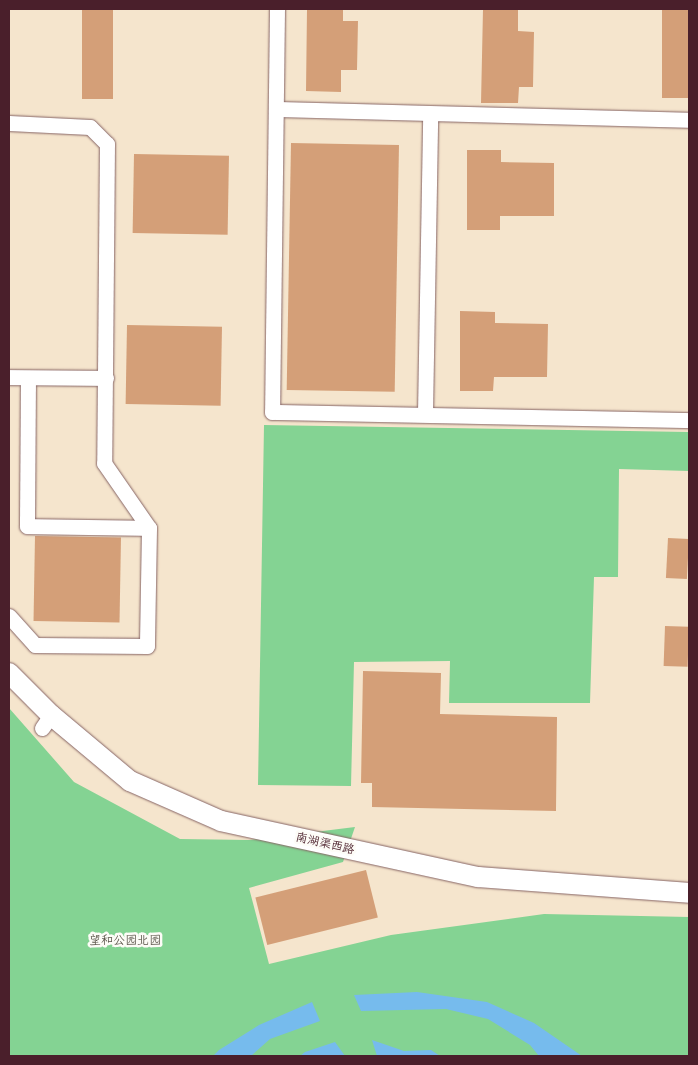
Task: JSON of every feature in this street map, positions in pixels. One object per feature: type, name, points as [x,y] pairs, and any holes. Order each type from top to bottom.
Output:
[{"type":"street","points":[[277,9],[272,412],[425,413],[689,420]]},
{"type":"street","points":[[276,110],[689,120]]},
{"type":"street","points":[[425,413],[430,114]]},
{"type":"street","points":[[9,123],[90,126],[107,144],[104,463],[149,528],[147,646],[35,645],[9,616]]},
{"type":"street","points":[[9,377],[106,378]]},
{"type":"street","points":[[28,378],[27,526],[149,528]]},
{"type":"street","name":"南湖渠西路","points":[[9,673],[47,721],[130,781],[221,821],[478,877],[689,893]]},
{"type":"green space","points":[[264,425],[689,432],[689,471],[619,469],[618,577],[594,577],[590,703],[449,703],[450,661],[354,662],[351,786],[258,785]]},
{"type":"green space","name":"望和公园北园","points":[[9,708],[74,782],[180,839],[249,840],[355,827],[343,862],[249,888],[269,964],[391,935],[544,914],[689,917],[689,1056],[9,1056]]},
{"type":"water","points":[[417,992],[487,1002],[534,1023],[582,1056],[539,1056],[530,1045],[488,1019],[446,1009],[361,1011],[354,995]]},
{"type":"water","points":[[312,1002],[320,1021],[270,1039],[251,1056],[213,1056],[219,1050],[259,1025]]},
{"type":"water","points":[[372,1040],[404,1051],[431,1050],[440,1056],[377,1056]]},
{"type":"water","points":[[335,1042],[345,1056],[300,1056],[305,1052]]},
{"type":"building","points":[[82,9],[113,9],[113,99],[82,99]]},
{"type":"building","points":[[307,9],[343,9],[343,21],[358,21],[357,70],[341,70],[341,92],[306,91]]},
{"type":"building","points":[[483,9],[518,9],[518,31],[534,32],[533,87],[519,87],[518,103],[481,103]]},
{"type":"building","points":[[662,9],[689,9],[689,98],[662,98]]},
{"type":"building","points":[[291,143],[399,145],[395,392],[287,390]]},
{"type":"building","points":[[467,150],[501,150],[501,162],[554,163],[554,216],[500,216],[500,230],[467,230]]},
{"type":"building","points":[[134,154],[229,156],[228,235],[133,233]]},
{"type":"building","points":[[460,311],[495,312],[495,323],[548,324],[547,377],[494,377],[493,391],[460,391]]},
{"type":"building","points":[[127,325],[222,327],[221,406],[126,404]]},
{"type":"building","points":[[35,536],[121,538],[120,622],[34,621]]},
{"type":"building","points":[[668,538],[689,539],[687,579],[666,578]]},
{"type":"building","points":[[665,626],[689,627],[688,667],[664,666]]},
{"type":"building","points":[[363,671],[441,673],[440,714],[557,717],[556,811],[372,807],[372,783],[361,783]]},
{"type":"building","points":[[366,870],[378,918],[267,945],[255,898]]}]
